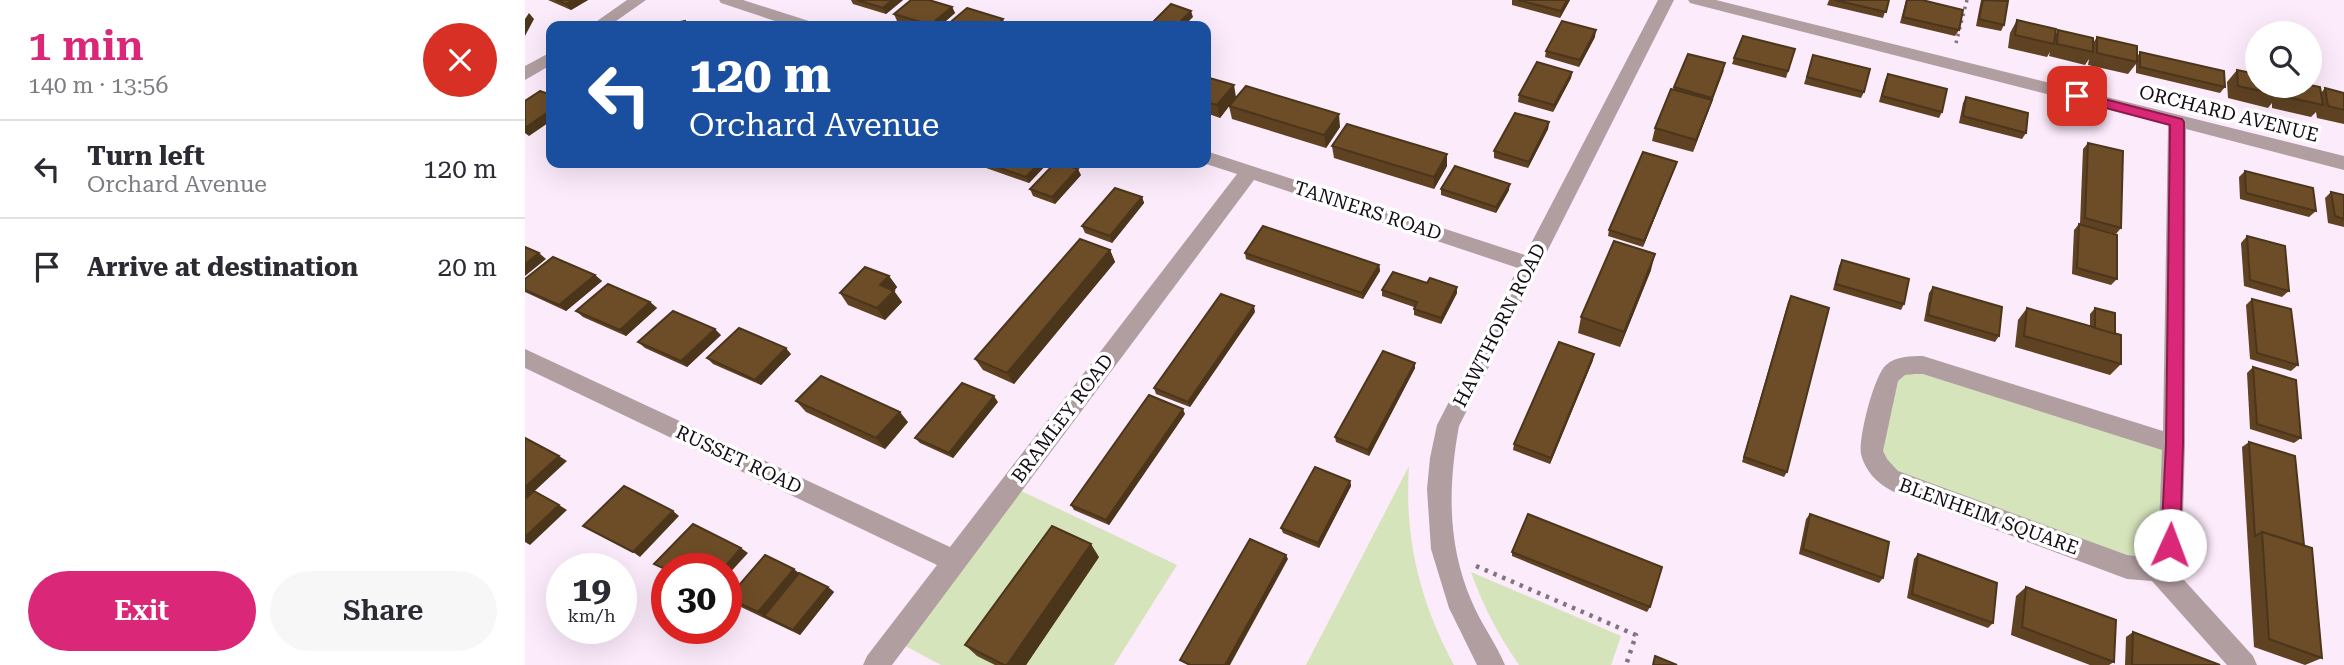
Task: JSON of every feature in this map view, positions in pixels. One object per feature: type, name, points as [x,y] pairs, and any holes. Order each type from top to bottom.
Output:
[{"type":"street","points":[[606,21],[638,0]]},
{"type":"street","points":[[727,0],[791,21]]},
{"type":"street","name":"HAWTHORN ROAD","points":[[1492,665],[1473,635],[1455,596],[1443,551],[1438,523],[1437,489],[1440,456],[1448,425],[1666,0]]},
{"type":"street","name":"ORCHARD AVENUE","points":[[1696,0],[2344,163]]},
{"type":"street","points":[[525,74],[546,60]]},
{"type":"street","points":[[2177,122],[2174,444],[2170,552],[2165,564],[2157,569],[2244,665]]},
{"type":"street","name":"TANNERS ROAD","points":[[1211,159],[1530,264]]},
{"type":"street","name":"BRAMLEY ROAD","points":[[876,665],[1250,172]]},
{"type":"street","name":"RUSSET ROAD","points":[[525,358],[954,561]]},
{"type":"street","name":"BLENHEIM SQUARE","points":[[2157,569],[2127,567],[1900,484],[1882,471],[1872,452],[1888,377],[1901,366],[1911,365],[1923,365],[2174,444]]},
{"type":"path","points":[[1951,63],[1967,0]]},
{"type":"path","points":[[1443,551],[1636,635],[1626,665]]},
{"type":"green space","points":[[1901,366],[2174,444],[2170,552],[2127,567],[1875,462]]},
{"type":"green space","points":[[1409,466],[1409,519],[1417,569],[1432,617],[1454,665],[1306,665]]},
{"type":"green space","points":[[1011,486],[1177,565],[1114,665],[941,665],[894,640]]},
{"type":"green space","points":[[1471,572],[1621,636],[1611,665],[1519,665],[1492,620]]},
{"type":"building","points":[[556,0],[572,0],[566,4]]},
{"type":"building","points":[[857,0],[892,0],[883,8]]},
{"type":"building","points":[[911,0],[929,0],[952,7],[935,21],[917,21],[894,14]]},
{"type":"building","points":[[1518,0],[1567,0],[1561,11]]},
{"type":"building","points":[[1835,0],[1889,0],[1886,12]]},
{"type":"building","points":[[1907,0],[1922,0],[1963,10],[1959,30],[1903,17]]},
{"type":"building","points":[[1983,0],[2008,1],[2004,25],[1979,19]]},
{"type":"building","points":[[1171,4],[1191,11],[1181,21],[1154,21]]},
{"type":"building","points":[[967,8],[1003,19],[1001,21],[952,21]]},
{"type":"building","points":[[2017,20],[2056,29],[2054,44],[2015,35]]},
{"type":"building","points":[[1562,21],[1596,30],[1580,60],[1546,51]]},
{"type":"building","points":[[2058,30],[2093,38],[2093,52],[2057,44]]},
{"type":"building","points":[[1743,36],[1795,49],[1788,71],[1734,58]]},
{"type":"building","points":[[2097,37],[2137,46],[2137,62],[2097,53]]},
{"type":"building","points":[[2140,52],[2224,71],[2225,87],[2140,67]]},
{"type":"building","points":[[1688,54],[1725,63],[1712,98],[1674,87]]},
{"type":"building","points":[[1813,55],[1870,69],[1864,92],[1807,77]]},
{"type":"building","points":[[1537,62],[1572,72],[1554,105],[1519,95]]},
{"type":"building","points":[[2237,70],[2245,72],[2245,88],[2238,86]]},
{"type":"building","points":[[1888,74],[1947,89],[1942,112],[1882,96]]},
{"type":"building","points":[[1211,78],[1234,85],[1217,105],[1211,103]]},
{"type":"building","points":[[1246,86],[1339,114],[1324,135],[1229,106]]},
{"type":"building","points":[[2325,88],[2344,93],[2344,110],[2328,106]]},
{"type":"building","points":[[1671,89],[1712,100],[1696,140],[1655,128]]},
{"type":"building","points":[[540,91],[546,93],[546,113],[525,128],[525,101]]},
{"type":"building","points":[[1966,97],[2028,113],[2026,133],[1963,116]]},
{"type":"building","points":[[2292,98],[2322,98],[2323,105]]},
{"type":"building","points":[[1515,113],[1549,122],[1529,162],[1494,151]]},
{"type":"building","points":[[1347,124],[1447,154],[1434,177],[1332,146]]},
{"type":"building","points":[[2088,143],[2123,151],[2121,228],[2085,218]]},
{"type":"building","points":[[1643,152],[1677,162],[1644,241],[1609,230]]},
{"type":"building","points":[[1455,166],[1510,184],[1496,207],[1441,189]]},
{"type":"building","points":[[1000,168],[1034,168],[1026,177]]},
{"type":"building","points":[[1050,168],[1078,169],[1052,197],[1030,189]]},
{"type":"building","points":[[2245,171],[2313,188],[2316,211],[2246,193]]},
{"type":"building","points":[[1115,188],[1142,197],[1110,236],[1082,226]]},
{"type":"building","points":[[2331,192],[2344,195],[2344,219],[2335,216]]},
{"type":"building","points":[[2079,224],[2117,235],[2117,279],[2077,268]]},
{"type":"building","points":[[1263,226],[1379,265],[1362,293],[1245,253]]},
{"type":"building","points":[[2247,236],[2285,246],[2289,291],[2250,280]]},
{"type":"building","points":[[1080,239],[1110,250],[1007,373],[975,359]]},
{"type":"building","points":[[1614,241],[1655,254],[1624,332],[1581,317]]},
{"type":"building","points":[[525,247],[539,253],[525,264]]},
{"type":"building","points":[[553,257],[595,275],[559,305],[525,290],[525,279]]},
{"type":"building","points":[[1842,260],[1909,279],[1904,304],[1836,284]]},
{"type":"building","points":[[865,267],[889,276],[880,285],[894,291],[877,308],[840,293]]},
{"type":"building","points":[[1393,272],[1427,283],[1430,278],[1457,287],[1441,318],[1414,309],[1417,302],[1382,290]]},
{"type":"building","points":[[608,284],[650,302],[620,330],[576,311]]},
{"type":"building","points":[[1933,287],[2002,307],[1999,336],[1928,315]]},
{"type":"building","points":[[1221,294],[1254,306],[1188,402],[1154,388]]},
{"type":"building","points":[[1791,296],[1829,308],[1787,472],[1744,457]]},
{"type":"building","points":[[2252,299],[2291,309],[2298,365],[2257,353]]},
{"type":"building","points":[[2027,308],[2121,335],[2121,364],[2024,336]]},
{"type":"building","points":[[2095,308],[2115,313],[2115,334],[2095,328]]},
{"type":"building","points":[[673,311],[715,329],[681,361],[638,342]]},
{"type":"building","points":[[739,328],[786,348],[755,380],[707,358]]},
{"type":"building","points":[[1559,342],[1594,354],[1551,458],[1514,444]]},
{"type":"building","points":[[1383,351],[1415,363],[1368,450],[1335,437]]},
{"type":"building","points":[[2253,367],[2296,380],[2301,438],[2257,424]]},
{"type":"building","points":[[821,376],[900,412],[876,438],[796,401]]},
{"type":"building","points":[[962,383],[994,396],[949,453],[915,438]]},
{"type":"building","points":[[1149,395],[1183,409],[1106,520],[1071,505]]},
{"type":"building","points":[[525,438],[559,456],[525,487]]},
{"type":"building","points":[[2249,442],[2295,456],[2304,545],[2262,532],[2255,536]]},
{"type":"building","points":[[1315,467],[1350,481],[1318,543],[1281,528]]},
{"type":"building","points":[[624,486],[673,511],[633,552],[583,526]]},
{"type":"building","points":[[534,491],[559,505],[525,537],[525,499]]},
{"type":"building","points":[[1528,514],[1662,567],[1650,607],[1512,552]]},
{"type":"building","points":[[1810,514],[1889,542],[1883,578],[1803,549]]},
{"type":"building","points":[[693,524],[741,548],[737,553],[665,553]]},
{"type":"building","points":[[1052,526],[1091,544],[1007,665],[965,645]]},
{"type":"building","points":[[2262,532],[2312,548],[2322,658],[2269,639]]},
{"type":"building","points":[[1250,539],[1286,555],[1225,665],[1190,665],[1180,660]]},
{"type":"building","points":[[1918,554],[1997,583],[1993,623],[1912,594]]},
{"type":"building","points":[[765,555],[794,569],[758,612],[742,605],[742,582]]},
{"type":"building","points":[[799,573],[828,587],[793,630],[764,616]]},
{"type":"building","points":[[2026,587],[2116,620],[2114,662],[2022,627]]},
{"type":"building","points":[[2133,632],[2220,665],[2132,665]]},
{"type":"building","points":[[1655,656],[1677,665],[1653,665]]},
{"type":"route","points":[[2077,96],[2177,122],[2174,444],[2170,545]]}]
